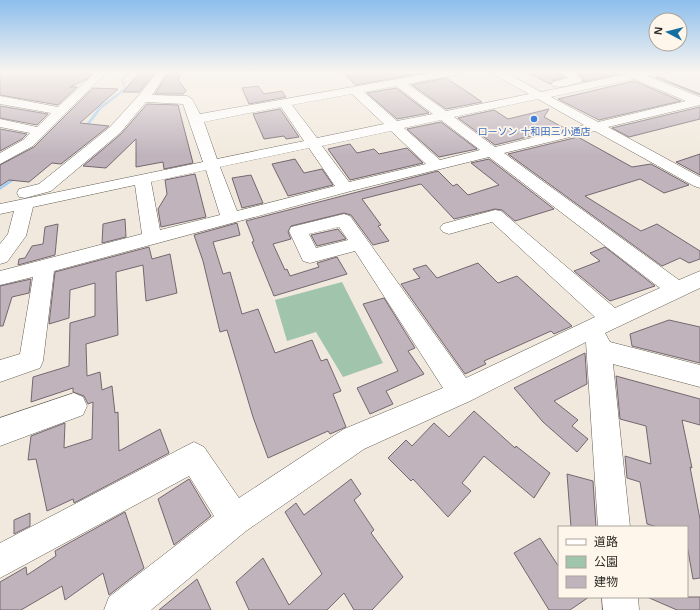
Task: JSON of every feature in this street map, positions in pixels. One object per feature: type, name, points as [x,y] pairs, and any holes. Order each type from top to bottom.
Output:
[{"type":"street","points":[[0,159],[28,143],[72,99]]},
{"type":"street","points":[[0,198],[46,188],[115,130],[142,99]]},
{"type":"street","points":[[184,99],[188,102],[196,119],[230,217]]},
{"type":"street","points":[[196,119],[310,99]]},
{"type":"street","points":[[365,99],[436,165]]},
{"type":"street","points":[[419,99],[678,290]]},
{"type":"street","points":[[0,209],[442,116],[509,99]]},
{"type":"street","points":[[556,99],[597,126],[700,183]]},
{"type":"street","points":[[0,100],[59,111]]},
{"type":"street","points":[[0,278],[152,237],[436,165],[700,102]]},
{"type":"street","points":[[285,104],[345,188]]},
{"type":"street","points":[[680,107],[700,116]]},
{"type":"street","points":[[0,123],[39,131]]},
{"type":"street","points":[[142,179],[152,237]]},
{"type":"street","points":[[0,257],[17,236],[25,204]]},
{"type":"street","points":[[449,228],[495,215],[601,333],[700,376]]},
{"type":"street","points":[[359,243],[461,393]]},
{"type":"street","points":[[0,371],[30,362],[45,266]]},
{"type":"street","points":[[122,610],[235,520],[354,439],[601,333],[700,279]]},
{"type":"street","points":[[601,333],[614,526]]},
{"type":"street","points":[[0,432],[74,406]]},
{"type":"street","points":[[0,561],[194,457],[235,520]]},
{"type":"street","points":[[620,598],[621,610]]},
{"type":"green space","points":[[342,282],[383,363],[343,377],[316,332],[287,341],[275,300]]},
{"type":"building","points":[[26,99],[64,99],[58,105]]},
{"type":"building","points":[[82,99],[106,99],[80,123],[109,126],[61,164],[52,163],[29,182],[9,180],[0,186],[0,165],[34,147]]},
{"type":"building","points":[[247,99],[273,99],[249,104]]},
{"type":"building","points":[[374,99],[411,99],[429,113],[397,119]]},
{"type":"building","points":[[432,99],[478,99],[482,102],[446,109]]},
{"type":"building","points":[[559,99],[677,99],[681,101],[599,120]]},
{"type":"building","points":[[147,104],[178,105],[193,163],[164,169],[163,162],[136,167],[136,139],[106,168],[83,166],[121,134]]},
{"type":"building","points":[[0,106],[48,114],[37,125],[0,118]]},
{"type":"building","points":[[700,107],[700,119],[629,137],[612,128]]},
{"type":"building","points":[[280,109],[299,137],[286,139],[284,136],[264,139],[253,114]]},
{"type":"building","points":[[549,109],[544,117],[564,128],[495,145],[458,118],[494,110],[508,119]]},
{"type":"building","points":[[441,122],[477,149],[439,157],[407,129]]},
{"type":"building","points":[[0,129],[27,134],[22,139],[0,151]]},
{"type":"building","points":[[578,137],[632,167],[651,164],[689,185],[664,193],[640,179],[585,196],[641,231],[657,224],[700,251],[700,259],[689,263],[680,258],[662,266],[508,154]]},
{"type":"building","points":[[350,144],[357,153],[374,149],[379,154],[407,148],[423,163],[350,180],[328,149]]},
{"type":"building","points":[[700,154],[700,175],[676,162]]},
{"type":"building","points":[[295,159],[304,173],[322,169],[333,185],[288,196],[272,164]]},
{"type":"building","points":[[489,159],[554,209],[515,221],[502,210],[495,209],[454,219],[421,184],[362,199],[381,225],[378,226],[389,241],[373,245],[351,215],[344,213],[291,226],[288,232],[291,239],[273,244],[285,270],[287,269],[290,276],[319,267],[317,263],[337,257],[347,274],[274,296],[252,242],[254,241],[246,221],[438,171],[453,186],[457,184],[468,195],[499,185],[471,163]]},
{"type":"building","points":[[195,174],[206,217],[161,227],[158,209],[167,194],[165,180]]},
{"type":"building","points":[[251,175],[263,203],[242,208],[232,178]]},
{"type":"building","points":[[125,219],[126,237],[102,243],[103,224]]},
{"type":"building","points":[[237,223],[240,235],[213,242],[223,274],[230,272],[242,314],[258,309],[275,353],[312,340],[321,361],[327,359],[341,391],[333,394],[346,427],[330,434],[328,431],[268,458],[253,417],[227,330],[220,332],[203,261],[194,235]]},
{"type":"building","points":[[58,224],[55,255],[18,265],[19,259],[25,258],[32,246],[43,244],[45,227]]},
{"type":"building","points":[[338,229],[346,239],[317,246],[311,235]]},
{"type":"building","points":[[149,247],[152,259],[170,254],[177,293],[146,301],[143,265],[116,272],[118,335],[86,344],[87,376],[100,372],[102,390],[112,386],[115,413],[118,412],[119,451],[160,429],[169,453],[74,503],[73,499],[47,511],[36,459],[28,460],[31,436],[65,423],[64,448],[92,439],[93,402],[88,404],[84,396],[73,392],[73,388],[31,402],[33,377],[69,366],[70,323],[95,316],[95,283],[70,290],[69,318],[49,324],[55,272]]},
{"type":"building","points":[[605,247],[655,286],[610,301],[574,271],[600,261],[590,253]]},
{"type":"building","points":[[478,263],[498,283],[517,276],[572,326],[554,334],[551,331],[484,361],[486,364],[465,374],[401,284],[420,278],[413,269],[426,265],[437,278]]},
{"type":"building","points":[[31,279],[29,293],[12,297],[3,326],[0,326],[0,286]]},
{"type":"building","points":[[384,298],[415,348],[408,351],[424,374],[386,391],[393,404],[370,414],[357,388],[398,371],[363,304]]},
{"type":"building","points":[[669,320],[700,327],[700,363],[632,346],[630,334]]},
{"type":"building","points":[[585,353],[587,384],[554,401],[578,420],[572,426],[588,439],[577,452],[543,422],[514,388]]},
{"type":"building","points":[[616,376],[700,399],[700,425],[682,420],[692,468],[690,467],[700,519],[700,578],[693,579],[688,551],[688,526],[654,526],[647,524],[640,482],[627,478],[625,456],[651,464],[646,426],[620,419]]},
{"type":"building","points":[[474,411],[515,448],[516,446],[550,473],[534,498],[484,456],[462,483],[471,491],[448,517],[413,479],[411,481],[388,458],[406,440],[412,446],[434,423],[449,437]]},
{"type":"building","points":[[567,474],[593,481],[596,526],[571,526]]},
{"type":"building","points":[[189,479],[211,516],[174,545],[158,499]]},
{"type":"building","points":[[351,479],[361,494],[354,500],[374,530],[371,533],[403,577],[372,610],[354,610],[344,593],[327,610],[249,610],[236,582],[263,558],[289,605],[322,574],[285,512],[296,503],[304,515]]},
{"type":"building","points":[[125,512],[144,568],[109,595],[103,573],[65,600],[62,586],[21,610],[0,610],[0,582],[26,567],[27,575],[56,556],[55,551]]},
{"type":"building","points":[[30,513],[30,526],[14,534],[14,520]]},
{"type":"building","points":[[540,538],[558,565],[558,598],[588,598],[570,610],[549,610],[514,553]]},
{"type":"building","points":[[197,579],[211,610],[159,610]]},
{"type":"building","points":[[700,597],[700,610],[677,610],[649,598]]},
{"type":"waterway","points":[[85,128],[100,108],[111,99]]},
{"type":"waterway","points":[[0,189],[17,177]]},
{"type":"place","name":"ローソン 十和田三小通店","points":[[534,119]]}]
